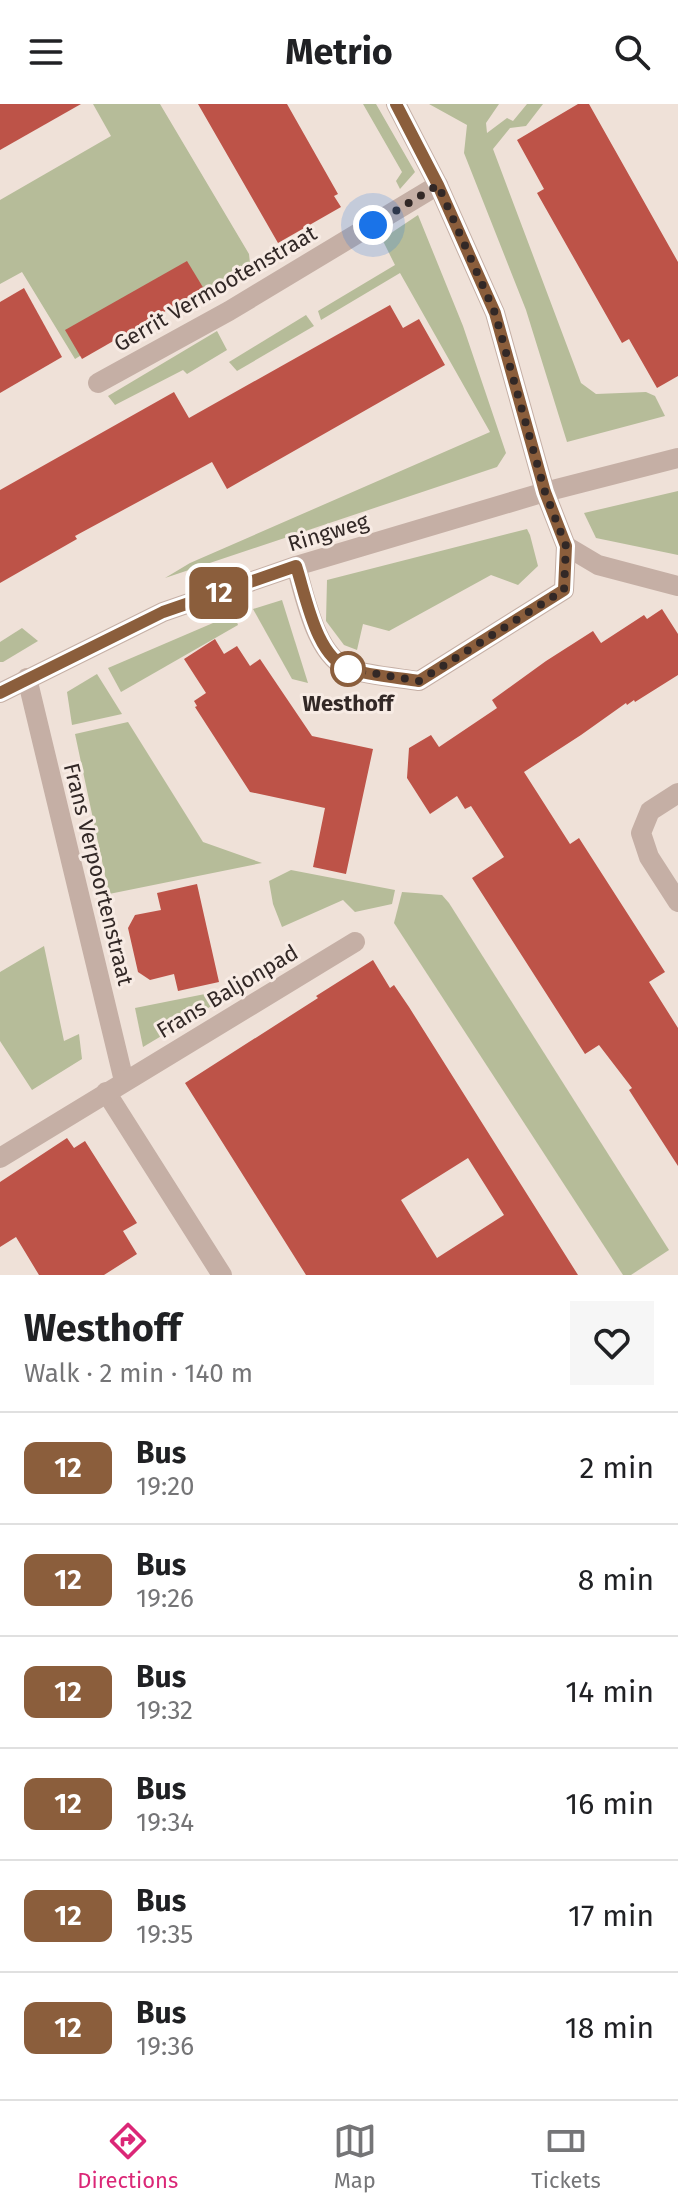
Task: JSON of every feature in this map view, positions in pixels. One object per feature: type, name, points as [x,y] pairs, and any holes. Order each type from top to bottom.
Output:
[{"type":"street","points":[[296,566],[314,624],[328,654],[348,669],[419,681],[564,590],[566,546],[545,492],[495,313],[438,185],[396,104]]},
{"type":"street","name":"Gerrit Vermootenstraat","points":[[98,383],[229,311],[438,185]]},
{"type":"street","points":[[545,492],[678,458]]},
{"type":"street","name":"Ringweg","points":[[0,693],[163,612],[296,566],[545,492]]},
{"type":"street","points":[[566,546],[598,565],[678,586]]},
{"type":"street","name":"Frans Verpoortenstraat","points":[[27,678],[115,1087],[222,1275]]},
{"type":"street","points":[[678,793],[650,811],[641,833],[649,857],[678,902]]},
{"type":"street","name":"Frans Baljonpad","points":[[0,1158],[355,942]]},
{"type":"green space","points":[[93,104],[160,104],[249,254],[251,273],[203,301],[196,285],[75,359],[22,272],[0,284],[0,200],[111,136]]},
{"type":"green space","points":[[363,104],[376,104],[415,172],[400,189],[396,181],[402,172]]},
{"type":"green space","points":[[429,104],[499,104],[486,123],[487,133],[507,118],[513,121],[527,104],[543,104],[526,126],[510,128],[493,149],[581,383],[596,394],[646,392],[655,396],[665,416],[567,442],[526,310],[464,153],[467,125]]},
{"type":"green space","points":[[418,215],[463,326],[506,453],[497,467],[165,578],[190,563],[490,432],[400,273],[321,320],[318,311],[395,265],[382,239]]},
{"type":"green space","points":[[306,315],[314,326],[237,371],[229,362]]},
{"type":"green space","points":[[217,331],[227,350],[187,374],[183,370],[115,405],[108,396]]},
{"type":"green space","points":[[678,491],[678,555],[596,538],[584,513]]},
{"type":"green space","points":[[527,529],[538,566],[518,585],[491,575],[389,631],[363,624],[357,650],[344,645],[326,621],[327,580]]},
{"type":"green space","points":[[282,600],[308,683],[292,679],[253,609]]},
{"type":"green space","points":[[234,614],[238,625],[121,692],[108,668]]},
{"type":"green space","points":[[22,628],[38,641],[0,662],[0,642]]},
{"type":"green space","points":[[97,674],[122,714],[72,725],[67,692]]},
{"type":"green space","points":[[128,722],[203,842],[262,863],[109,894],[75,734]]},
{"type":"green space","points":[[291,870],[395,890],[392,904],[355,912],[343,900],[282,927],[273,904],[269,881]]},
{"type":"green space","points":[[402,892],[442,895],[449,903],[669,1250],[631,1275],[623,1275],[394,923]]},
{"type":"green space","points":[[44,946],[64,1041],[79,1034],[82,1059],[32,1090],[0,1041],[0,972]]},
{"type":"green space","points":[[245,986],[143,1047],[135,1008]]},
{"type":"building","points":[[0,104],[81,104],[0,150]]},
{"type":"building","points":[[198,104],[287,104],[338,194],[334,196],[341,207],[278,243]]},
{"type":"building","points":[[578,104],[589,104],[678,262],[678,376],[657,388],[629,339],[622,343],[537,193],[544,189],[517,140]]},
{"type":"building","points":[[187,261],[204,289],[82,359],[65,330]]},
{"type":"building","points":[[24,288],[62,357],[0,393],[0,302]]},
{"type":"building","points":[[390,305],[403,328],[419,319],[445,365],[227,489],[212,462],[75,536],[77,539],[0,583],[0,490],[174,392],[189,418]]},
{"type":"building","points":[[662,609],[678,634],[678,675],[635,702],[626,703],[524,772],[570,844],[579,838],[665,972],[649,982],[678,1028],[678,1166],[629,1090],[632,1088],[599,1045],[585,1054],[472,878],[504,857],[471,806],[465,809],[457,796],[430,814],[407,778],[409,748],[431,735],[439,747],[497,708],[492,700],[593,631],[601,643],[644,615],[647,619]]},
{"type":"building","points":[[215,639],[224,654],[237,646],[250,666],[260,659],[312,736],[373,749],[346,874],[313,867],[325,808],[250,792],[195,707],[194,701],[206,693],[184,659]]},
{"type":"building","points":[[197,884],[219,982],[178,991],[174,974],[150,980],[138,972],[128,928],[135,915],[161,910],[157,893]]},
{"type":"building","points":[[373,960],[390,988],[394,985],[409,1007],[578,1275],[306,1275],[185,1083],[318,998],[316,996]],"holes":[[[468,1158],[504,1215],[437,1258],[401,1200]]]},
{"type":"building","points":[[67,1138],[74,1148],[85,1141],[137,1223],[123,1231],[137,1254],[104,1275],[39,1275],[16,1237],[0,1247],[0,1182]]},
{"type":"bus line","name":"12","points":[[0,693],[163,612],[296,566],[314,624],[328,654],[348,669],[419,681],[564,590],[566,546],[545,492],[495,313],[438,185],[396,104]]},
{"type":"place","name":"Westhoff","points":[[348,669]]},
{"type":"route","points":[[348,669],[419,681],[564,590],[566,546],[545,492],[495,313],[438,185],[373,225]]}]
